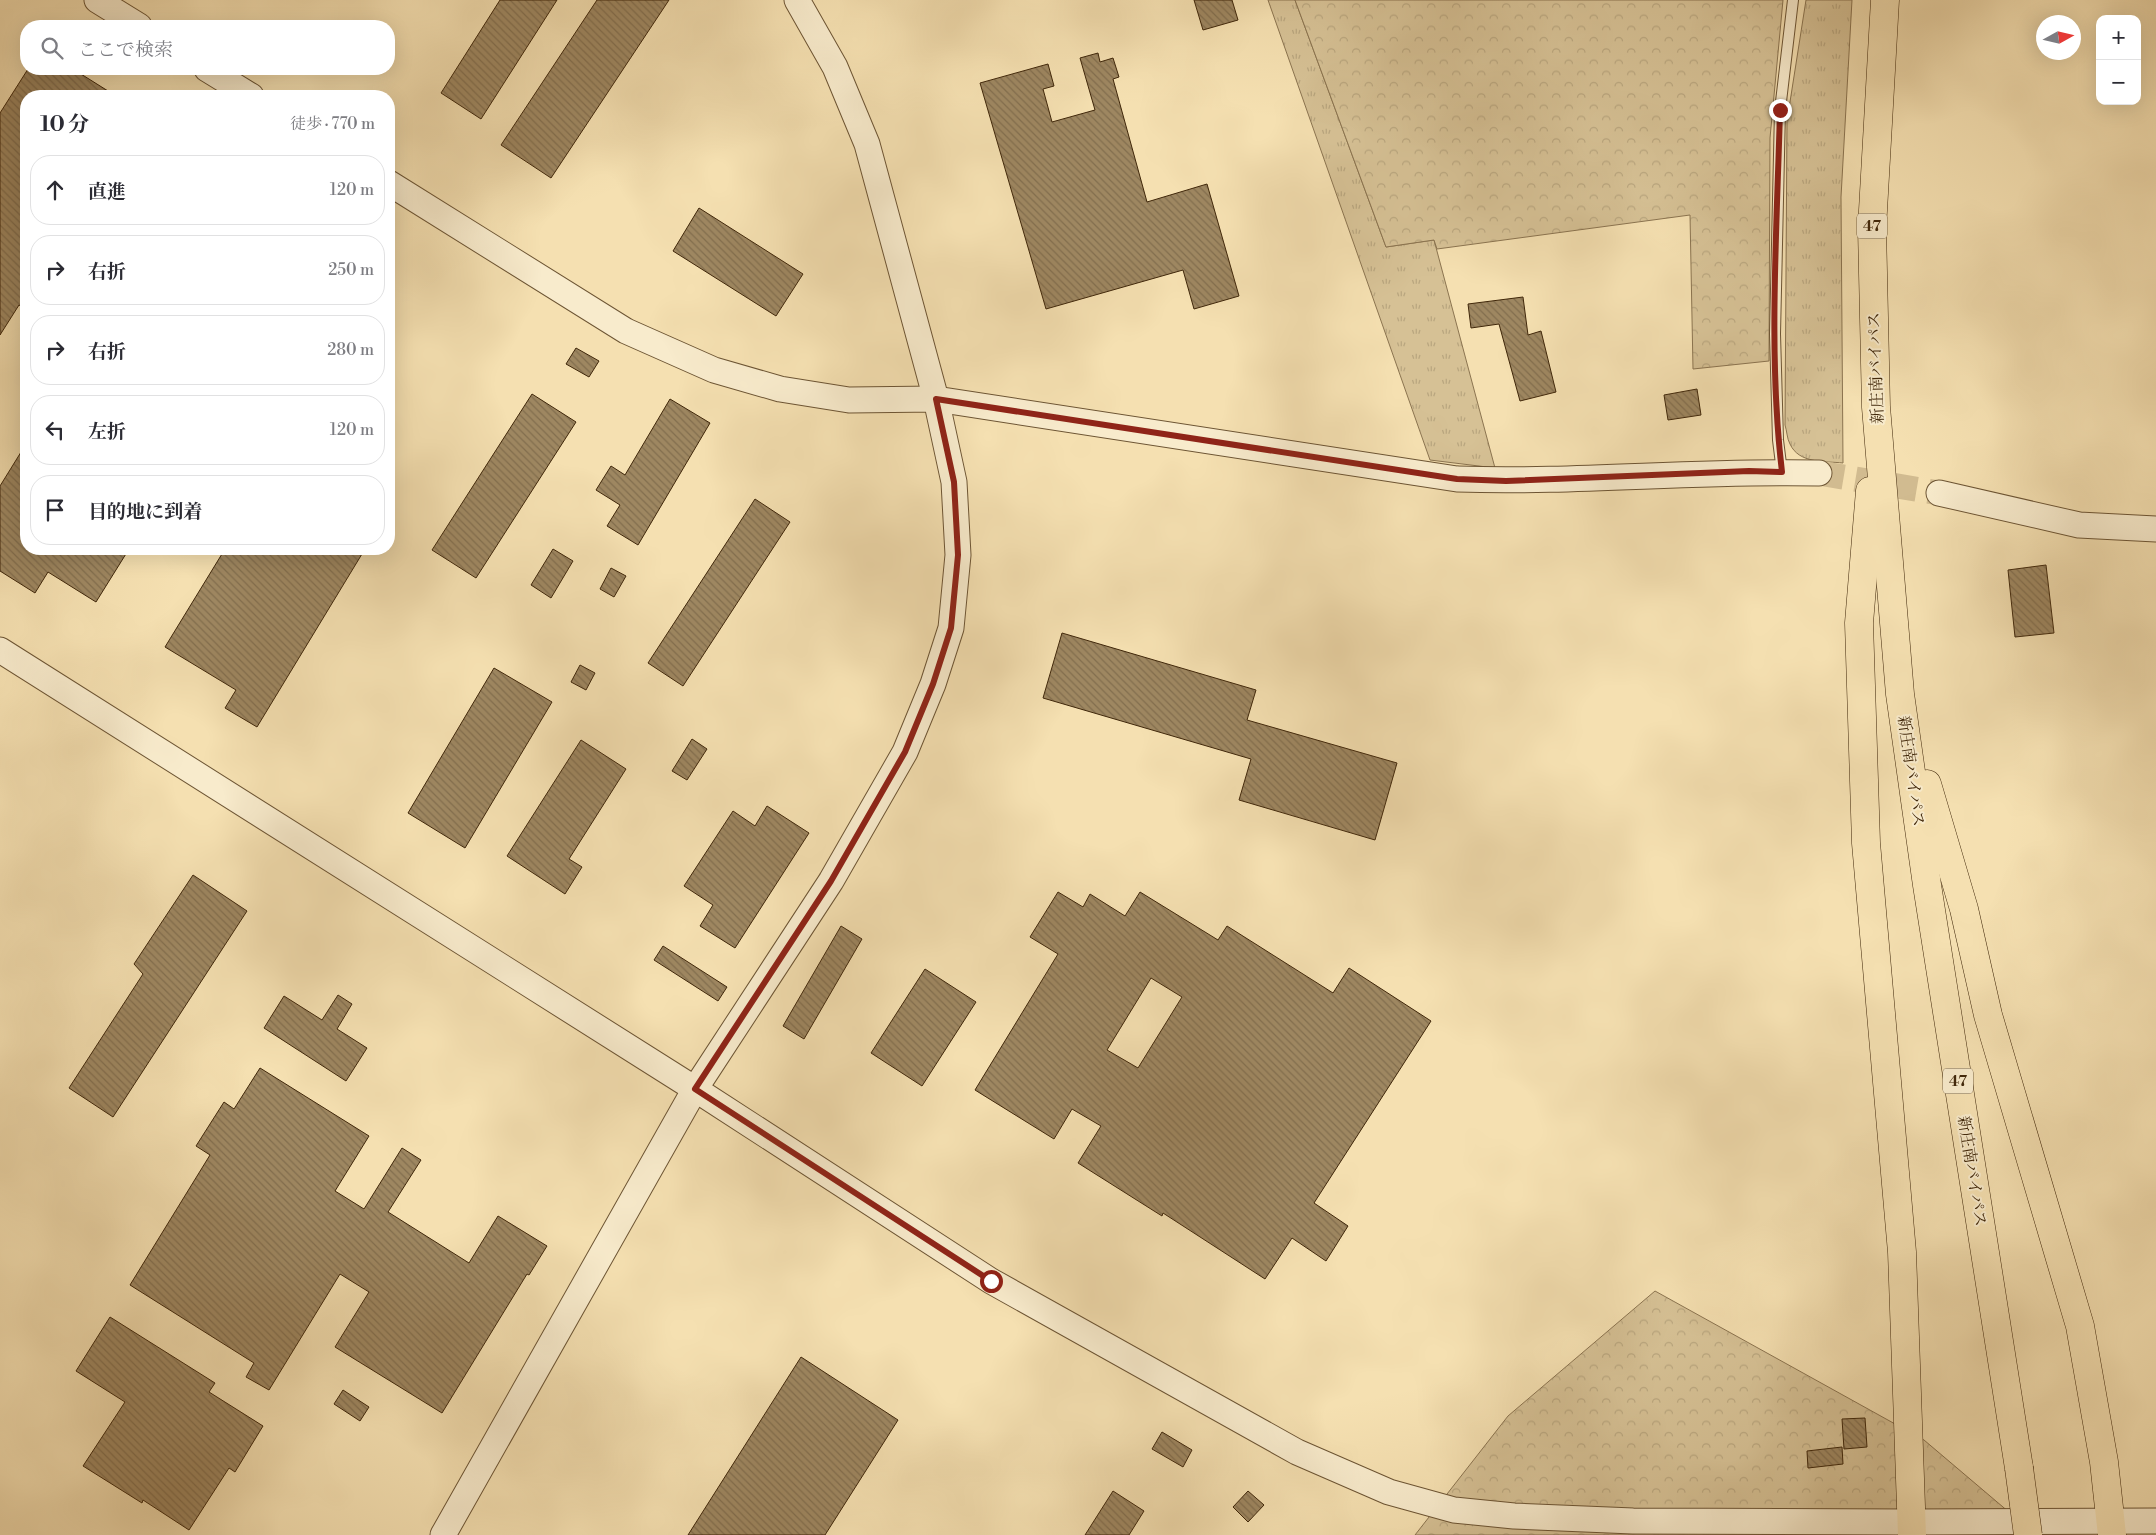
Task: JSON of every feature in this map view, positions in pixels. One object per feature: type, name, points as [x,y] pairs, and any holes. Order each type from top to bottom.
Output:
[{"type":"highway","name":"新庄南バイパス","points":[[1885,0],[1872,228],[1876,407],[1900,694],[1926,875],[2028,1535]]},
{"type":"highway","points":[[1881,45],[1893,0]]},
{"type":"highway","points":[[1876,407],[1860,622],[1866,843],[1902,1252],[1911,1529]]},
{"type":"highway","points":[[1900,694],[1964,909],[1988,1015],[2080,1326],[2104,1462],[2111,1528]]},
{"type":"street","points":[[97,0],[129,20]]},
{"type":"street","points":[[443,1535],[695,1089],[831,881],[905,752],[933,684],[951,628],[958,555],[954,482],[936,399],[883,199],[866,144],[836,67],[797,0]]},
{"type":"street","points":[[217,75],[241,90]]},
{"type":"street","points":[[395,187],[626,331],[714,370],[780,389],[850,400],[936,399],[1457,479],[1506,481],[1749,471],[1819,473]]},
{"type":"street","points":[[1939,493],[2079,525],[2156,529]]},
{"type":"street","points":[[0,650],[695,1089],[991,1281],[1297,1452],[1389,1492],[1454,1510],[1514,1516],[1633,1521],[1911,1529],[2111,1528],[2156,1521]]},
{"type":"lane","points":[[1782,472],[1778,440],[1775,334],[1780,120],[1794,0]]},
{"type":"green space","points":[[1268,0],[1295,0],[1386,247],[1434,240],[1495,468],[1430,460]]},
{"type":"green space","points":[[1295,0],[1783,0],[1770,138],[1769,361],[1693,369],[1690,215],[1437,249],[1434,240],[1386,247]]},
{"type":"green space","points":[[1806,0],[1852,0],[1841,197],[1843,463],[1813,460],[1800,455],[1789,442],[1785,425],[1787,121]]},
{"type":"green space","points":[[1655,1291],[1924,1440],[2036,1535],[1415,1535],[1508,1416]]},
{"type":"building","points":[[500,0],[557,0],[481,119],[441,93]]},
{"type":"building","points":[[597,0],[669,0],[551,178],[501,145]]},
{"type":"building","points":[[1194,0],[1232,0],[1238,20],[1203,30]]},
{"type":"building","points":[[1098,53],[1100,62],[1113,58],[1119,77],[1113,79],[1147,202],[1207,184],[1239,296],[1194,309],[1183,270],[1046,309],[980,83],[1048,64],[1054,86],[1043,89],[1052,122],[1095,110],[1080,58]]},
{"type":"building","points":[[24,75],[83,75],[106,90],[20,90],[20,306],[0,335],[0,113]]},
{"type":"building","points":[[699,208],[803,274],[776,316],[673,251]]},
{"type":"building","points":[[1523,297],[1528,335],[1541,331],[1556,392],[1520,401],[1499,324],[1471,328],[1468,304]]},
{"type":"building","points":[[576,348],[599,361],[589,377],[566,364]]},
{"type":"building","points":[[1697,389],[1701,415],[1668,420],[1664,395]]},
{"type":"building","points":[[532,394],[576,422],[476,578],[432,550]]},
{"type":"building","points":[[670,399],[710,423],[638,545],[607,526],[620,505],[596,490],[611,466],[625,475]]},
{"type":"building","points":[[20,454],[20,555],[125,555],[96,602],[48,572],[35,593],[0,571],[0,486]]},
{"type":"building","points":[[755,499],[790,522],[683,686],[648,663]]},
{"type":"building","points":[[553,549],[573,561],[551,598],[531,585]]},
{"type":"building","points":[[221,555],[361,555],[257,727],[225,708],[236,690],[165,647]]},
{"type":"building","points":[[2046,565],[2054,633],[2015,637],[2008,570]]},
{"type":"building","points":[[611,568],[626,576],[614,597],[600,589]]},
{"type":"building","points":[[1062,633],[1256,690],[1247,720],[1397,763],[1375,840],[1239,800],[1251,759],[1043,698]]},
{"type":"building","points":[[580,665],[595,673],[586,690],[571,682]]},
{"type":"building","points":[[494,668],[552,702],[465,848],[408,813]]},
{"type":"building","points":[[692,739],[707,749],[687,780],[672,771]]},
{"type":"building","points":[[581,740],[626,769],[569,859],[582,867],[565,894],[507,856]]},
{"type":"building","points":[[767,806],[809,833],[735,948],[700,926],[713,905],[684,886],[733,811],[755,826]]},
{"type":"building","points":[[193,875],[247,911],[113,1117],[69,1088],[143,974],[134,964]]},
{"type":"building","points":[[1058,892],[1083,907],[1090,894],[1125,916],[1140,892],[1218,940],[1227,926],[1333,993],[1349,968],[1431,1021],[1314,1203],[1348,1226],[1326,1261],[1292,1238],[1265,1279],[1163,1213],[1162,1216],[1078,1163],[1101,1126],[1072,1109],[1054,1139],[975,1090],[1058,954],[1030,937]],"holes":[[[1151,978],[1182,997],[1138,1068],[1107,1050]]]},
{"type":"building","points":[[841,926],[862,939],[804,1039],[783,1026]]},
{"type":"building","points":[[663,946],[727,987],[718,1001],[654,960]]},
{"type":"building","points":[[925,969],[976,1002],[922,1086],[871,1053]]},
{"type":"building","points":[[338,995],[352,1004],[337,1029],[367,1048],[346,1081],[264,1028],[284,996],[322,1020]]},
{"type":"building","points":[[260,1068],[369,1136],[335,1191],[364,1209],[402,1148],[421,1160],[388,1212],[469,1263],[498,1216],[547,1246],[529,1275],[527,1274],[442,1413],[335,1347],[369,1292],[340,1274],[269,1390],[246,1377],[254,1363],[130,1285],[210,1155],[196,1146],[224,1102],[234,1109]]},
{"type":"building","points":[[110,1317],[215,1383],[209,1392],[263,1426],[235,1472],[229,1468],[189,1530],[143,1500],[142,1503],[83,1466],[125,1402],[76,1371]]},
{"type":"building","points":[[801,1357],[898,1420],[825,1535],[688,1535]]},
{"type":"building","points":[[343,1390],[369,1407],[360,1421],[334,1404]]},
{"type":"building","points":[[1865,1418],[1867,1447],[1844,1449],[1842,1419]]},
{"type":"building","points":[[1162,1432],[1192,1450],[1183,1467],[1152,1449]]},
{"type":"building","points":[[1842,1447],[1843,1464],[1808,1468],[1807,1451]]},
{"type":"building","points":[[1113,1491],[1144,1511],[1129,1535],[1085,1535]]},
{"type":"building","points":[[1248,1491],[1264,1505],[1248,1522],[1233,1507]]},
{"type":"tunnel","points":[[1819,473],[1939,493]]},
{"type":"route","points":[[991,1281],[695,1089],[831,881],[905,752],[933,684],[951,628],[958,555],[954,482],[936,399],[1457,479],[1506,481],[1749,471],[1782,472],[1778,440],[1775,334],[1780,110]]}]
